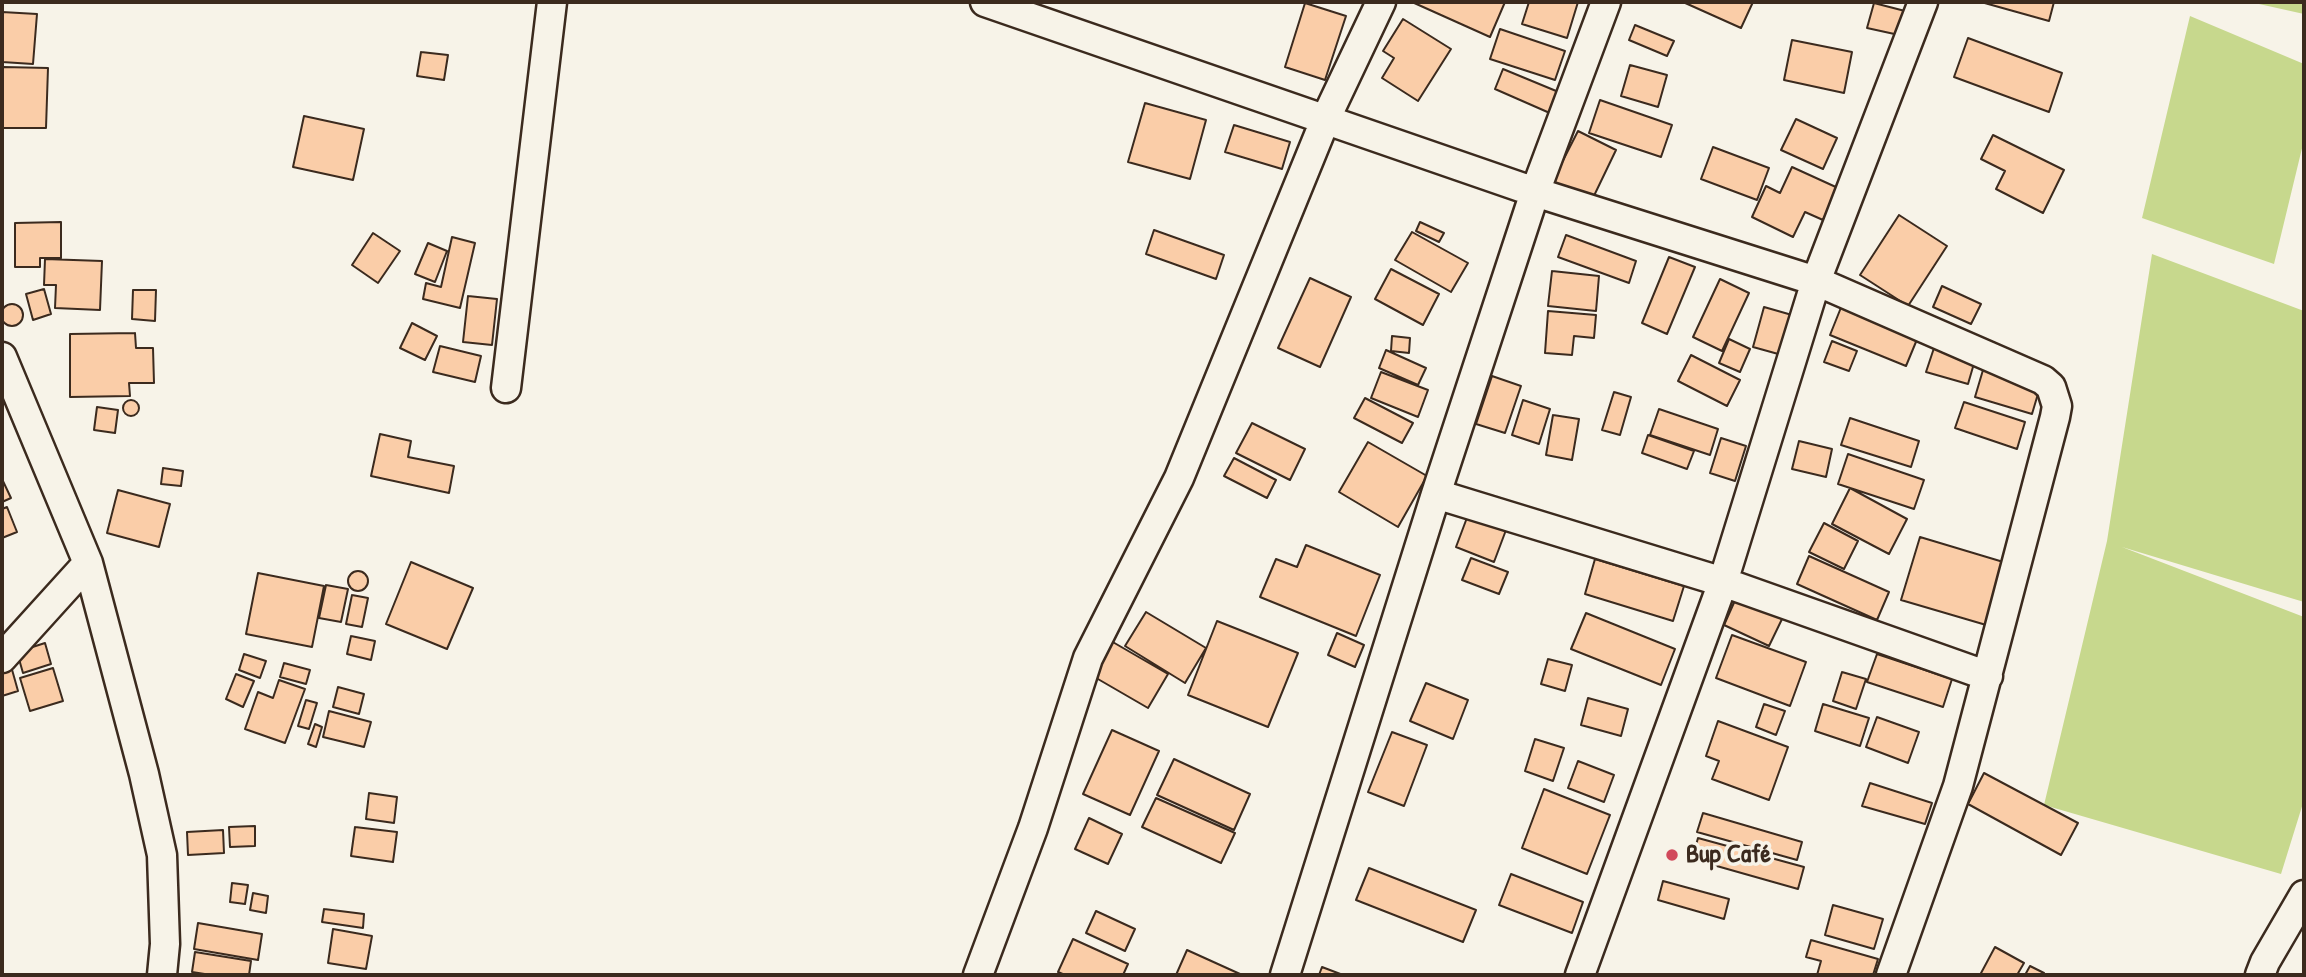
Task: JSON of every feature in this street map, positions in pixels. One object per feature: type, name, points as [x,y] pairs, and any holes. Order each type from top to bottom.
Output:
[{"type":"street","points":[[506,388],[552,2]]},
{"type":"street","points":[[985,2],[1535,192],[1816,281],[2043,380],[2055,396],[2056,417],[1958,786],[1891,975]]},
{"type":"street","points":[[978,975],[1033,828],[1088,659],[1178,478],[1326,118],[1381,2]]},
{"type":"street","points":[[1285,975],[1436,494],[1535,192],[1606,2]]},
{"type":"street","points":[[1580,975],[1723,582],[1816,281],[1923,2]]},
{"type":"street","points":[[2,357],[88,563],[144,774],[162,855],[165,944],[162,975]]},
{"type":"street","points":[[1436,494],[1723,582],[1988,676]]},
{"type":"street","points":[[2,658],[88,563]]},
{"type":"street","points":[[2260,975],[2304,895]]},
{"type":"green space","points":[[2250,2],[2304,2],[2304,14]]},
{"type":"green space","points":[[2190,16],[2304,64],[2304,140],[2274,264],[2142,218]]},
{"type":"green space","points":[[2152,254],[2304,311],[2304,602],[2122,547],[2304,617],[2304,800],[2281,874],[2044,805],[2107,541]]},
{"type":"building","points":[[1412,2],[1505,2],[1490,37]]},
{"type":"building","points":[[1529,2],[1578,2],[1567,38],[1522,24]]},
{"type":"building","points":[[1683,2],[1753,2],[1741,28]]},
{"type":"building","points":[[1981,2],[2054,2],[2049,21]]},
{"type":"building","points":[[1305,3],[1346,16],[1325,80],[1285,67]]},
{"type":"building","points":[[1874,3],[1905,11],[1899,35],[1867,28]]},
{"type":"building","points":[[2,12],[37,14],[33,64],[2,62]]},
{"type":"building","points":[[1403,19],[1451,49],[1418,101],[1382,78],[1394,58],[1383,51]]},
{"type":"building","points":[[1635,25],[1674,41],[1667,56],[1629,40]]},
{"type":"building","points":[[1500,29],[1565,51],[1555,80],[1490,59]]},
{"type":"building","points":[[1968,38],[2062,73],[2049,112],[1954,77]]},
{"type":"building","points":[[1792,40],[1852,52],[1844,93],[1784,80]]},
{"type":"building","points":[[421,52],[448,55],[444,80],[417,76]]},
{"type":"building","points":[[1630,65],[1667,75],[1658,107],[1621,96]]},
{"type":"building","points":[[3,67],[48,68],[46,128],[2,128]]},
{"type":"building","points":[[1503,69],[1561,93],[1552,114],[1495,89]]},
{"type":"building","points":[[1600,100],[1672,125],[1661,157],[1589,133]]},
{"type":"building","points":[[1145,103],[1206,120],[1190,179],[1128,162]]},
{"type":"building","points":[[304,116],[364,129],[353,180],[293,167]]},
{"type":"building","points":[[1796,119],[1837,138],[1823,169],[1781,150]]},
{"type":"building","points":[[1234,125],[1290,142],[1282,169],[1225,152]]},
{"type":"building","points":[[1578,131],[1616,150],[1591,202],[1552,182]]},
{"type":"building","points":[[1993,135],[2064,170],[2043,213],[1996,189],[2005,171],[1981,159]]},
{"type":"building","points":[[1713,147],[1769,168],[1757,200],[1701,179]]},
{"type":"building","points":[[1792,167],[1838,188],[1823,220],[1805,212],[1793,237],[1752,217],[1766,186],[1780,193]]},
{"type":"building","points":[[1899,215],[1947,246],[1908,306],[1860,275]]},
{"type":"building","points":[[61,222],[61,258],[40,258],[40,267],[15,267],[15,223]]},
{"type":"building","points":[[1420,222],[1444,233],[1439,242],[1416,231]]},
{"type":"building","points":[[1154,230],[1224,255],[1216,279],[1146,254]]},
{"type":"building","points":[[1412,232],[1468,263],[1451,292],[1395,260]]},
{"type":"building","points":[[373,233],[400,251],[378,283],[352,265]]},
{"type":"building","points":[[1566,235],[1636,261],[1629,283],[1558,257]]},
{"type":"building","points":[[452,237],[475,243],[460,308],[423,299],[426,283],[441,287]]},
{"type":"building","points":[[428,243],[447,251],[435,282],[415,274]]},
{"type":"building","points":[[1669,257],[1695,267],[1667,334],[1642,323]]},
{"type":"building","points":[[45,259],[102,261],[100,310],[55,308],[56,285],[44,285]]},
{"type":"building","points":[[1391,269],[1439,294],[1423,325],[1375,299]]},
{"type":"building","points":[[1552,271],[1599,276],[1596,311],[1548,306]]},
{"type":"building","points":[[1310,278],[1351,297],[1320,367],[1278,348]]},
{"type":"building","points":[[1720,279],[1749,293],[1722,351],[1693,337]]},
{"type":"building","points":[[1942,286],[1981,304],[1971,324],[1933,307]]},
{"type":"building","points":[[44,289],[51,314],[33,320],[26,294]]},
{"type":"building","points":[[133,290],[156,290],[155,321],[132,319]]},
{"type":"building","points":[[468,296],[497,299],[492,345],[463,342]]},
{"type":"building","points":[[12,304],[20,307],[23,315],[20,323],[12,326],[4,323],[1,315],[4,307]]},
{"type":"building","points":[[1842,305],[1918,337],[1906,366],[1830,335]]},
{"type":"building","points":[[1764,307],[1799,317],[1789,357],[1753,347]]},
{"type":"building","points":[[1548,311],[1596,315],[1594,338],[1574,336],[1572,355],[1545,353]]},
{"type":"building","points":[[412,323],[437,336],[425,360],[400,348]]},
{"type":"building","points":[[135,333],[136,348],[153,348],[154,383],[129,383],[130,396],[70,397],[70,334]]},
{"type":"building","points":[[1392,336],[1410,338],[1409,353],[1391,351]]},
{"type":"building","points":[[1729,339],[1750,349],[1740,372],[1719,363]]},
{"type":"building","points":[[1832,341],[1857,351],[1849,371],[1824,362]]},
{"type":"building","points":[[440,346],[481,356],[475,382],[433,372]]},
{"type":"building","points":[[1934,348],[1975,360],[1968,384],[1926,372]]},
{"type":"building","points":[[1386,350],[1426,368],[1418,385],[1379,368]]},
{"type":"building","points":[[1691,355],[1740,380],[1727,406],[1678,381]]},
{"type":"building","points":[[1983,370],[2040,387],[2032,414],[1975,397]]},
{"type":"building","points":[[1381,372],[1428,390],[1418,417],[1371,398]]},
{"type":"building","points":[[1492,376],[1521,386],[1505,433],[1476,424]]},
{"type":"building","points":[[1614,392],[1631,397],[1620,435],[1602,430]]},
{"type":"building","points":[[1365,398],[1413,423],[1402,443],[1354,418]]},
{"type":"building","points":[[128,400],[134,400],[139,408],[137,414],[128,416],[123,411],[123,405]]},
{"type":"building","points":[[1523,400],[1550,409],[1539,444],[1512,435]]},
{"type":"building","points":[[1964,402],[2025,422],[2017,449],[1955,428]]},
{"type":"building","points":[[97,407],[118,410],[115,433],[94,430]]},
{"type":"building","points":[[1659,409],[1718,429],[1710,455],[1650,435]]},
{"type":"building","points":[[1553,415],[1579,419],[1572,460],[1546,455]]},
{"type":"building","points":[[1850,418],[1919,441],[1911,467],[1841,445]]},
{"type":"building","points":[[1252,423],[1305,449],[1290,480],[1236,453]]},
{"type":"building","points":[[380,434],[411,441],[408,457],[454,466],[449,493],[371,476]]},
{"type":"building","points":[[1648,435],[1694,451],[1687,469],[1642,453]]},
{"type":"building","points":[[1721,438],[1746,446],[1735,481],[1710,473]]},
{"type":"building","points":[[1799,441],[1832,449],[1826,477],[1792,469]]},
{"type":"building","points":[[1368,442],[1427,476],[1398,527],[1339,492]]},
{"type":"building","points":[[1848,454],[1924,480],[1914,509],[1838,484]]},
{"type":"building","points":[[1234,458],[1276,480],[1267,498],[1224,476]]},
{"type":"building","points":[[163,468],[183,471],[181,486],[161,484]]},
{"type":"building","points":[[2,479],[11,498],[2,502]]},
{"type":"building","points":[[1850,488],[1907,519],[1889,554],[1832,524]]},
{"type":"building","points":[[118,490],[170,504],[159,547],[107,533]]},
{"type":"building","points":[[7,507],[17,532],[2,538],[2,509]]},
{"type":"building","points":[[1468,515],[1506,530],[1494,562],[1456,547]]},
{"type":"building","points":[[1824,523],[1858,541],[1844,569],[1809,552]]},
{"type":"building","points":[[1920,537],[2010,564],[1993,627],[1901,600]]},
{"type":"building","points":[[1306,545],[1380,575],[1356,636],[1260,597],[1276,559],[1297,567]]},
{"type":"building","points":[[1809,556],[1889,592],[1877,620],[1797,584]]},
{"type":"building","points":[[1471,558],[1508,572],[1499,594],[1462,580]]},
{"type":"building","points":[[1595,559],[1684,586],[1673,621],[1585,594]]},
{"type":"building","points":[[411,562],[473,588],[447,649],[386,624]]},
{"type":"building","points":[[358,571],[365,574],[368,581],[365,588],[358,591],[351,588],[348,581],[351,574]]},
{"type":"building","points":[[258,573],[324,586],[312,647],[246,634]]},
{"type":"building","points":[[326,585],[348,589],[341,622],[319,618]]},
{"type":"building","points":[[352,595],[368,598],[362,627],[346,624]]},
{"type":"building","points":[[1737,596],[1783,617],[1769,646],[1724,625]]},
{"type":"building","points":[[1146,612],[1206,648],[1185,683],[1125,646]]},
{"type":"building","points":[[1586,613],[1675,649],[1661,685],[1571,649]]},
{"type":"building","points":[[1217,621],[1298,653],[1268,727],[1188,695]]},
{"type":"building","points":[[1337,633],[1364,645],[1355,667],[1328,655]]},
{"type":"building","points":[[1732,635],[1806,662],[1790,706],[1716,678]]},
{"type":"building","points":[[351,636],[375,641],[371,660],[347,654]]},
{"type":"building","points":[[1111,641],[1168,674],[1148,708],[1091,675]]},
{"type":"building","points":[[45,643],[51,664],[23,673],[17,652]]},
{"type":"building","points":[[244,654],[266,661],[260,678],[239,670]]},
{"type":"building","points":[[1877,654],[1952,679],[1943,707],[1867,682]]},
{"type":"building","points":[[1548,659],[1572,665],[1565,691],[1541,684]]},
{"type":"building","points":[[284,663],[310,670],[306,684],[280,677]]},
{"type":"building","points":[[11,666],[18,691],[2,696],[2,669]]},
{"type":"building","points":[[53,668],[63,701],[30,711],[20,678]]},
{"type":"building","points":[[1842,672],[1866,679],[1856,709],[1833,701]]},
{"type":"building","points":[[236,674],[254,681],[243,707],[226,699]]},
{"type":"building","points":[[279,680],[305,689],[285,743],[245,729],[258,692],[273,698]]},
{"type":"building","points":[[1426,683],[1468,700],[1453,739],[1410,721]]},
{"type":"building","points":[[338,687],[364,694],[359,714],[333,707]]},
{"type":"building","points":[[1588,698],[1628,709],[1621,736],[1581,725]]},
{"type":"building","points":[[306,700],[317,703],[309,729],[298,726]]},
{"type":"building","points":[[1764,704],[1785,711],[1776,735],[1756,727]]},
{"type":"building","points":[[1823,704],[1869,718],[1860,746],[1815,731]]},
{"type":"building","points":[[329,711],[371,722],[364,747],[323,737]]},
{"type":"building","points":[[1877,717],[1919,732],[1908,763],[1866,747]]},
{"type":"building","points":[[1718,721],[1788,747],[1769,800],[1712,779],[1719,761],[1706,756]]},
{"type":"building","points":[[315,724],[322,727],[316,747],[308,744]]},
{"type":"building","points":[[1112,730],[1159,751],[1130,815],[1083,794]]},
{"type":"building","points":[[1392,732],[1427,745],[1404,806],[1368,792]]},
{"type":"building","points":[[1535,739],[1564,748],[1553,781],[1525,771]]},
{"type":"building","points":[[1174,759],[1250,794],[1234,830],[1157,795]]},
{"type":"building","points":[[1578,761],[1614,775],[1604,802],[1568,788]]},
{"type":"building","points":[[1984,773],[2078,823],[2061,855],[1968,804]]},
{"type":"building","points":[[1870,783],[1932,803],[1925,824],[1862,806]]},
{"type":"building","points":[[1544,789],[1610,815],[1587,874],[1522,848]]},
{"type":"building","points":[[369,793],[397,797],[394,823],[366,819]]},
{"type":"building","points":[[1156,798],[1235,833],[1221,863],[1142,827]]},
{"type":"building","points":[[1703,813],[1802,842],[1797,860],[1697,832]]},
{"type":"building","points":[[1089,818],[1122,834],[1108,864],[1075,849]]},
{"type":"building","points":[[255,826],[255,846],[230,847],[229,827]]},
{"type":"building","points":[[355,827],[397,832],[393,862],[351,856]]},
{"type":"building","points":[[223,830],[224,853],[188,855],[187,832]]},
{"type":"building","points":[[1698,838],[1804,867],[1798,889],[1692,859]]},
{"type":"building","points":[[1369,868],[1476,910],[1463,942],[1356,900]]},
{"type":"building","points":[[1511,874],[1583,902],[1572,933],[1499,905]]},
{"type":"building","points":[[1663,881],[1729,899],[1724,919],[1658,900]]},
{"type":"building","points":[[232,883],[248,885],[245,904],[230,902]]},
{"type":"building","points":[[253,893],[268,896],[266,913],[250,910]]},
{"type":"building","points":[[1833,905],[1883,919],[1874,949],[1825,935]]},
{"type":"building","points":[[324,909],[364,914],[363,928],[322,922]]},
{"type":"building","points":[[1096,911],[1135,929],[1125,951],[1086,933]]},
{"type":"building","points":[[198,923],[262,934],[258,960],[194,949]]},
{"type":"building","points":[[333,929],[372,936],[366,969],[328,963]]},
{"type":"building","points":[[1073,939],[1128,964],[1123,975],[1065,975],[1058,972]]},
{"type":"building","points":[[1811,940],[1878,959],[1873,975],[1817,975],[1821,961],[1806,957]]},
{"type":"building","points":[[1995,947],[2024,963],[2017,975],[1980,975]]},
{"type":"building","points":[[1187,950],[1240,974],[1176,975]]},
{"type":"building","points":[[195,952],[251,961],[249,975],[192,972]]},
{"type":"building","points":[[2030,966],[2044,973],[2025,975]]},
{"type":"building","points":[[1322,967],[1343,975],[1319,975]]},
{"type":"place","name":"Bup Café","points":[[1672,855]]}]
